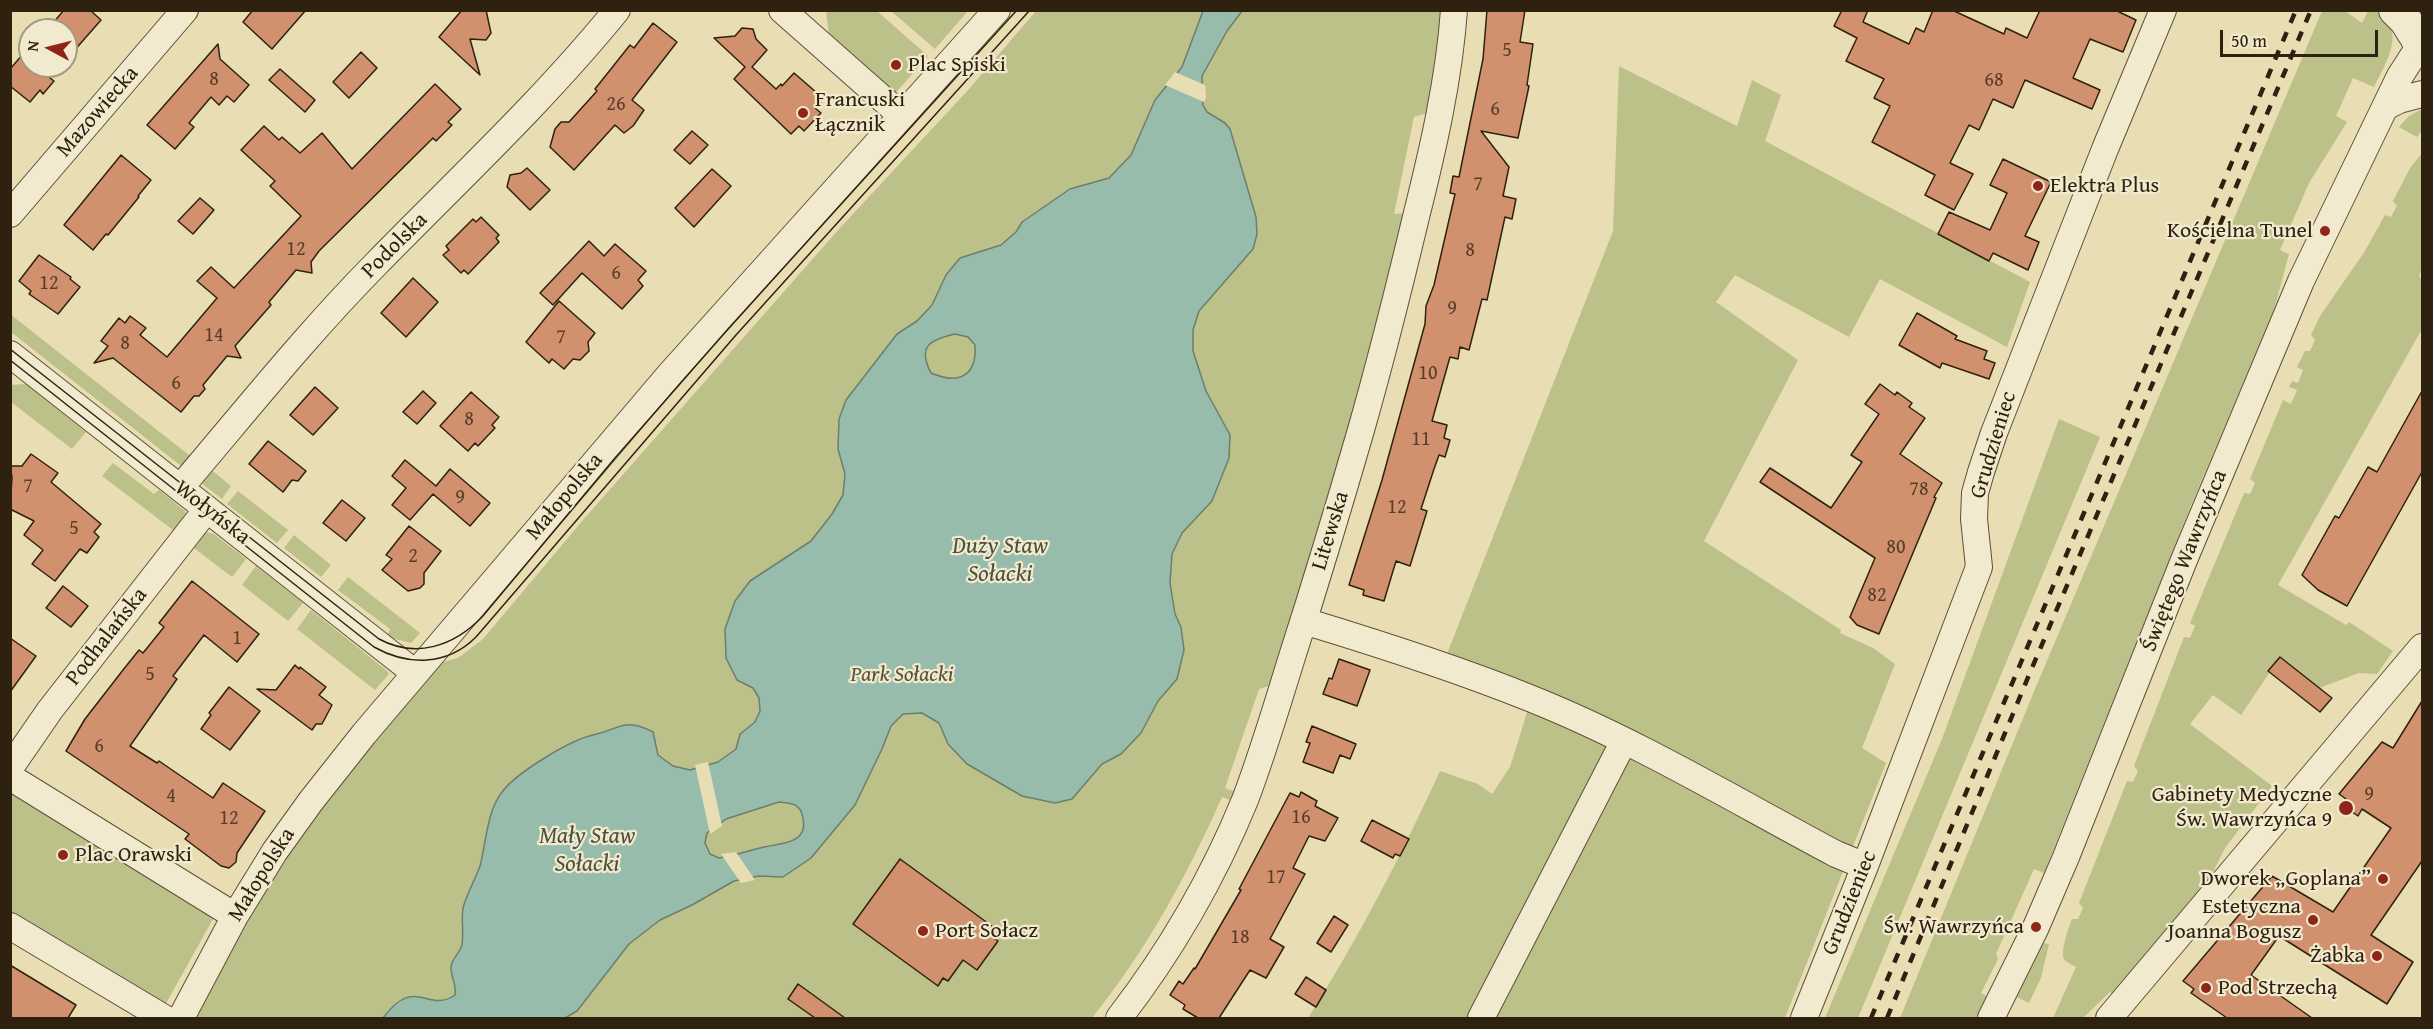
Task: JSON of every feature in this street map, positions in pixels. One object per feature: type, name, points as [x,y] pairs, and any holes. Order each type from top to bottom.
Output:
[{"type":"street","name":"Mazowiecka","points":[[10,214],[185,10]]},
{"type":"street","name":"Podolska","points":[[180,488],[288,360],[373,266],[544,95],[617,10]]},
{"type":"street","points":[[782,10],[902,116]]},
{"type":"street","name":"Małopolska","points":[[181,1018],[234,916],[275,851],[311,801],[415,673],[670,374],[997,10]]},
{"type":"street","name":"Litewska","points":[[1119,1018],[1150,977],[1182,927],[1219,857],[1254,775],[1304,621],[1395,306],[1434,138],[1446,73],[1454,10]]},
{"type":"street","name":"Grudzieniec","points":[[1804,1018],[1865,866],[1979,567],[1974,519],[1976,493],[1994,433],[2105,148],[2163,10]]},
{"type":"street","points":[[2395,10],[2422,44]]},
{"type":"street","name":"Świętego Wawrzyńca","points":[[1991,1018],[2036,927],[2184,560],[2301,281],[2385,107],[2422,44]]},
{"type":"street","points":[[2385,107],[2399,100],[2422,94]]},
{"type":"street","name":"Wołyńska","points":[[10,354],[415,673]]},
{"type":"street","name":"Podhalańska","points":[[10,768],[50,710],[207,509]]},
{"type":"street","points":[[1304,621],[1379,644],[1533,699],[1624,741],[1836,854],[1865,866]]},
{"type":"street","points":[[2109,1018],[2422,647]]},
{"type":"street","points":[[1481,1018],[1624,741]]},
{"type":"street","points":[[10,777],[234,916]]},
{"type":"street","points":[[10,926],[164,1018]]},
{"type":"green space","points":[[826,11],[877,11],[928,56],[892,97],[830,43]]},
{"type":"green space","points":[[891,11],[968,11],[935,49]]},
{"type":"green space","name":"Park Sołacki","points":[[1036,11],[1446,11],[1430,112],[1414,117],[1394,214],[1409,213],[1391,289],[1275,684],[1259,689],[1225,788],[1238,793],[1235,802],[1222,797],[1195,855],[1164,912],[1112,993],[1092,1018],[192,1018],[219,964],[291,846],[432,665],[458,658],[483,639],[583,520],[839,229],[970,88]]},
{"type":"green space","points":[[2322,11],[2345,11],[2362,23],[2368,11],[2378,11],[2387,19],[2391,28],[2393,38],[2388,58],[2374,87],[2353,78],[2336,116],[2347,122],[2309,183],[2280,250],[2289,254],[2274,310],[2192,503],[2044,873],[2034,869],[1996,954],[1998,959],[1981,993],[1988,997],[1976,1018],[1900,1018],[2035,689]]},
{"type":"green space","points":[[1619,66],[1737,126],[1752,80],[1781,95],[1765,141],[2030,282],[2007,347],[1880,279],[1849,337],[1735,275],[1716,302],[1798,360],[1704,541],[1841,630],[1840,633],[1873,648],[1895,664],[1862,748],[1886,763],[1785,1018],[1308,1018],[1378,897],[1440,771],[1478,784],[1492,794],[1510,767],[1529,706],[1445,659],[1613,231]]},
{"type":"green space","points":[[2422,109],[2422,131],[2417,137],[2399,127],[2409,116]]},
{"type":"green space","points":[[2422,153],[2422,267],[2419,277],[2422,279],[2422,329],[2278,585],[2346,625],[2349,622],[2393,651],[2377,674],[2359,673],[2319,688],[2280,657],[2241,715],[2213,695],[2190,724],[2272,786],[2225,848],[2209,880],[2115,997],[2110,992],[2083,1018],[2053,1018],[2076,967],[2066,961],[2063,956],[2065,939],[2072,919],[2078,919],[2083,908],[2079,903],[2127,781],[2133,782],[2138,771],[2134,766],[2184,637],[2190,638],[2195,626],[2190,623],[2244,493],[2250,494],[2255,483],[2250,479],[2283,400],[2291,404],[2297,390],[2289,387],[2292,381],[2298,383],[2303,370],[2297,367],[2305,351],[2310,351],[2315,340],[2311,335],[2320,316],[2365,251],[2385,215],[2391,217],[2397,206],[2393,201],[2410,168]]},
{"type":"green space","points":[[10,314],[194,459],[185,469],[11,332]]},
{"type":"green space","points":[[26,384],[86,432],[72,449],[11,402],[11,385]]},
{"type":"green space","points":[[2059,419],[2100,437],[1858,1018],[1825,1018],[1942,739]]},
{"type":"green space","points":[[113,463],[154,494],[159,490],[185,511],[186,522],[177,533],[102,476]]},
{"type":"green space","points":[[209,468],[231,486],[222,499],[200,482]]},
{"type":"green space","points":[[238,491],[288,530],[277,543],[227,504]]},
{"type":"green space","points":[[205,532],[214,534],[246,559],[232,577],[190,545]]},
{"type":"green space","points":[[294,535],[331,565],[321,577],[284,548]]},
{"type":"green space","points":[[256,566],[303,603],[288,621],[242,585]]},
{"type":"green space","points":[[348,577],[420,633],[411,643],[387,637],[390,629],[338,590]]},
{"type":"green space","points":[[311,610],[386,670],[389,674],[375,690],[297,629]]},
{"type":"green space","name":"Plac Orawski","points":[[10,794],[18,794],[208,913],[213,919],[164,1007],[11,914]]},
{"type":"green space","points":[[2043,943],[2049,944],[2041,978],[2029,1003],[2017,997]]},
{"type":"water","name":"Duży Staw Sołacki","points":[[1203,11],[1242,11],[1227,31],[1202,76],[1203,105],[1207,112],[1225,123],[1230,129],[1256,217],[1257,234],[1253,249],[1199,311],[1193,330],[1193,351],[1206,391],[1230,435],[1229,458],[1212,501],[1182,533],[1172,554],[1170,583],[1184,650],[1177,679],[1158,701],[1141,733],[1121,754],[1102,764],[1072,799],[1055,803],[1022,796],[967,764],[948,744],[939,723],[922,713],[903,714],[891,726],[855,805],[811,858],[783,877],[759,876],[734,881],[660,920],[629,944],[577,1011],[565,1018],[383,1018],[394,1005],[413,996],[445,1000],[455,995],[451,968],[462,944],[463,908],[480,866],[493,808],[502,792],[519,776],[544,758],[571,743],[628,725],[635,725],[653,732],[658,755],[673,766],[690,770],[718,762],[736,749],[740,734],[755,722],[760,711],[759,698],[753,688],[737,680],[726,658],[725,629],[735,601],[750,581],[811,541],[832,514],[843,495],[845,474],[838,449],[839,419],[846,400],[897,334],[917,321],[932,305],[946,275],[960,258],[1001,245],[1016,232],[1022,222],[1070,189],[1109,178],[1131,155],[1155,100],[1182,67]],"holes":[[[955,334],[968,337],[975,345],[975,356],[969,371],[958,378],[941,377],[931,373],[925,356],[928,346],[939,339]],[[779,802],[793,804],[801,810],[804,824],[799,837],[786,843],[725,857],[719,858],[710,854],[705,843],[707,833],[726,819]]]},
{"type":"pier","points":[[1175,72],[1205,85],[1204,102],[1165,85]]},
{"type":"pier","points":[[708,762],[722,826],[710,834],[695,765]]},
{"type":"pier","points":[[736,852],[755,880],[741,883],[721,854]]},
{"type":"building","points":[[64,10],[90,10],[101,20],[78,46],[78,18],[57,18]]},
{"type":"building","points":[[253,10],[306,10],[272,49],[243,22]]},
{"type":"building","points":[[462,10],[486,10],[491,33],[486,40],[470,39],[480,75],[439,37]]},
{"type":"building","points":[[1487,10],[1525,10],[1520,42],[1533,44],[1527,85],[1529,86],[1518,138],[1481,131],[1509,167],[1503,196],[1516,199],[1512,219],[1505,217],[1487,300],[1482,299],[1469,350],[1460,347],[1458,359],[1450,357],[1432,421],[1447,425],[1444,438],[1450,440],[1445,457],[1439,455],[1421,509],[1427,511],[1410,566],[1396,561],[1384,601],[1363,595],[1364,590],[1349,585],[1382,480],[1425,324],[1426,306],[1434,285],[1455,194],[1450,193],[1453,176],[1459,177],[1483,59]]},
{"type":"building","points":[[1842,10],[1868,10],[1863,22],[1909,44],[1916,28],[1924,32],[1933,10],[1952,10],[2004,34],[2006,28],[2027,38],[2040,10],[2115,10],[2136,20],[2123,52],[2090,39],[2073,78],[2100,90],[2092,109],[2025,80],[2013,108],[1993,99],[1979,130],[1969,125],[1950,163],[1973,174],[1954,210],[1925,195],[1935,175],[1872,142],[1890,106],[1874,98],[1884,79],[1846,61],[1857,38],[1834,26]]},
{"type":"building","points":[[653,23],[677,42],[632,100],[644,110],[633,126],[624,133],[615,125],[574,170],[550,147],[555,129],[561,122],[569,122],[597,91],[595,89],[630,45],[634,48]]},
{"type":"building","points":[[742,28],[753,29],[756,39],[767,50],[752,67],[776,89],[794,73],[824,99],[815,108],[821,113],[804,131],[799,126],[791,134],[734,79],[745,67],[714,38],[735,36]]},
{"type":"building","points":[[218,44],[220,59],[249,85],[234,102],[227,96],[219,105],[211,97],[189,123],[194,127],[175,149],[147,125]]},
{"type":"building","points":[[361,52],[377,68],[349,98],[333,82]]},
{"type":"building","points":[[18,60],[18,78],[50,78],[54,81],[43,94],[40,90],[30,102],[10,86],[10,69]]},
{"type":"building","points":[[280,69],[315,100],[305,112],[269,80]]},
{"type":"building","points":[[435,84],[461,109],[448,122],[452,125],[436,141],[433,138],[319,251],[311,262],[312,273],[296,270],[269,302],[271,305],[235,346],[241,358],[227,356],[203,385],[205,389],[199,396],[194,396],[181,412],[113,358],[94,363],[108,346],[101,341],[119,318],[125,323],[130,316],[146,328],[140,335],[167,357],[217,298],[197,281],[211,267],[234,288],[301,216],[270,186],[275,181],[241,150],[264,126],[279,140],[282,137],[300,153],[322,133],[352,169]]},
{"type":"building","points":[[692,131],[708,145],[690,164],[674,150]]},
{"type":"building","points":[[121,155],[151,180],[108,235],[106,234],[93,250],[64,225]]},
{"type":"building","points":[[2003,159],[2051,182],[2025,236],[2039,242],[2028,270],[1993,253],[1989,261],[1938,234],[1949,212],[1990,230],[2007,193],[1990,185]]},
{"type":"building","points":[[527,168],[550,190],[530,210],[507,187],[510,175],[521,173]]},
{"type":"building","points":[[712,169],[731,186],[694,227],[675,208]]},
{"type":"building","points":[[200,198],[214,210],[193,234],[178,221]]},
{"type":"building","points":[[481,217],[499,235],[496,238],[499,242],[468,274],[464,270],[461,273],[443,255],[449,250],[446,246],[473,219],[476,222]]},
{"type":"building","points":[[589,241],[604,256],[615,244],[646,271],[638,280],[643,286],[622,309],[582,273],[553,305],[540,293]]},
{"type":"building","points":[[39,255],[71,277],[70,279],[80,287],[58,314],[29,294],[31,291],[19,281]]},
{"type":"building","points":[[413,278],[438,302],[406,337],[381,313]]},
{"type":"building","points":[[559,301],[595,333],[588,342],[589,351],[580,360],[573,359],[564,369],[552,359],[549,363],[526,342]]},
{"type":"building","points":[[1917,313],[1957,336],[1955,339],[1987,351],[1984,359],[1995,363],[1989,379],[1942,363],[1940,368],[1899,345]]},
{"type":"building","points":[[1880,384],[1895,395],[1897,392],[1912,403],[1909,407],[1925,418],[1900,454],[1942,483],[1934,497],[1936,498],[1879,634],[1857,625],[1850,617],[1875,558],[1760,482],[1770,468],[1831,508],[1862,462],[1851,455],[1879,414],[1865,404]]},
{"type":"building","points":[[315,387],[338,408],[313,435],[290,415]]},
{"type":"building","points":[[423,391],[436,403],[417,424],[403,412]]},
{"type":"building","points":[[2422,391],[2422,472],[2347,606],[2318,590],[2302,575],[2335,516],[2339,518],[2368,467],[2377,472]]},
{"type":"building","points":[[471,392],[499,417],[492,425],[495,428],[478,446],[475,443],[468,451],[440,426]]},
{"type":"building","points":[[268,441],[306,471],[298,481],[292,480],[283,492],[249,464]]},
{"type":"building","points":[[31,454],[58,473],[51,482],[101,524],[94,532],[99,537],[87,553],[80,549],[55,581],[32,564],[43,550],[24,535],[34,521],[10,509],[12,477],[10,466],[22,466]]},
{"type":"building","points":[[405,460],[436,486],[450,469],[490,503],[470,526],[433,494],[410,520],[392,505],[406,488],[392,476]]},
{"type":"building","points":[[342,500],[365,518],[346,541],[323,523]]},
{"type":"building","points":[[409,526],[441,551],[424,573],[424,584],[420,588],[408,591],[382,570],[392,559],[386,555]]},
{"type":"building","points":[[192,581],[259,634],[237,662],[204,635],[173,676],[177,679],[130,746],[157,763],[159,761],[213,798],[223,783],[265,811],[237,853],[236,862],[229,868],[221,866],[185,839],[189,834],[66,751],[85,719],[123,670],[139,650],[143,653],[164,627],[159,623]]},
{"type":"building","points":[[63,586],[88,606],[71,627],[46,608]]},
{"type":"building","points":[[10,638],[36,656],[10,692]]},
{"type":"building","points":[[2280,657],[2332,698],[2320,712],[2268,671]]},
{"type":"building","points":[[1339,659],[1370,670],[1357,706],[1323,694],[1329,678],[1332,679]]},
{"type":"building","points":[[295,665],[326,687],[319,695],[332,705],[322,724],[316,724],[312,730],[257,689],[276,690]]},
{"type":"building","points":[[229,687],[260,711],[230,750],[201,729],[211,715],[209,713]]},
{"type":"building","points":[[2422,701],[2422,861],[2371,935],[2413,962],[2387,1004],[2279,936],[2251,975],[2312,1018],[2227,1018],[2191,993],[2194,989],[2183,981],[2272,876],[2333,912],[2391,828],[2362,809],[2358,816],[2342,805],[2346,799],[2339,794],[2382,742],[2393,748]]},
{"type":"building","points":[[1312,726],[1356,744],[1350,759],[1340,755],[1333,773],[1303,762],[1310,743],[1306,742]]},
{"type":"building","points":[[1301,792],[1317,801],[1315,806],[1338,818],[1325,841],[1309,836],[1293,868],[1305,874],[1270,939],[1284,947],[1266,978],[1250,970],[1219,1018],[1198,1018],[1183,1009],[1185,1005],[1170,995],[1179,981],[1183,984],[1195,969],[1241,890],[1239,889],[1290,793],[1299,797]]},
{"type":"building","points":[[1372,820],[1409,839],[1400,856],[1395,854],[1393,858],[1361,841]]},
{"type":"building","points":[[900,859],[1000,932],[995,939],[998,941],[977,970],[963,960],[948,981],[943,978],[938,986],[853,924]]},
{"type":"building","points":[[1334,916],[1348,925],[1331,952],[1317,943]]},
{"type":"building","points":[[10,965],[76,1005],[68,1018],[10,1018]]},
{"type":"building","points":[[1306,977],[1326,990],[1316,1007],[1295,994]]},
{"type":"building","points":[[798,984],[845,1018],[815,1018],[788,999]]},
{"type":"tram line","points":[[10,349],[379,639],[407,648],[434,646],[447,642],[482,617],[615,458],[728,329],[1017,10]]},
{"type":"tram line","points":[[10,360],[374,647],[400,658],[414,660],[440,658],[465,647],[476,637],[736,335],[1030,10]]},
{"type":"railway","points":[[1871,1018],[2296,10]]},
{"type":"railway","points":[[1887,1018],[2029,675],[2311,10]]},
{"type":"place","name":"Plac Spiski","points":[[896,65]]},
{"type":"place","name":"Francuski Łącznik","points":[[803,113]]},
{"type":"place","name":"Elektra Plus","points":[[2038,186]]},
{"type":"place","name":"Kościelna Tunel","points":[[2325,231]]},
{"type":"place","name":"Gabinety Medyczne Św. Wawrzyńca 9","points":[[2346,808]]},
{"type":"place","name":"Plac Orawski","points":[[63,855]]},
{"type":"place","name":"Dworek „Goplana”","points":[[2383,879]]},
{"type":"place","name":"Estetyczna Joanna Bogusz","points":[[2313,920]]},
{"type":"place","name":"Św. Wawrzyńca","points":[[2036,927]]},
{"type":"place","name":"Port Sołacz","points":[[923,931]]},
{"type":"place","name":"Żabka","points":[[2377,956]]},
{"type":"place","name":"Pod Strzechą","points":[[2206,988]]},
{"type":"water label","name":"Mały Staw Sołacki","points":[[587,851]]}]
